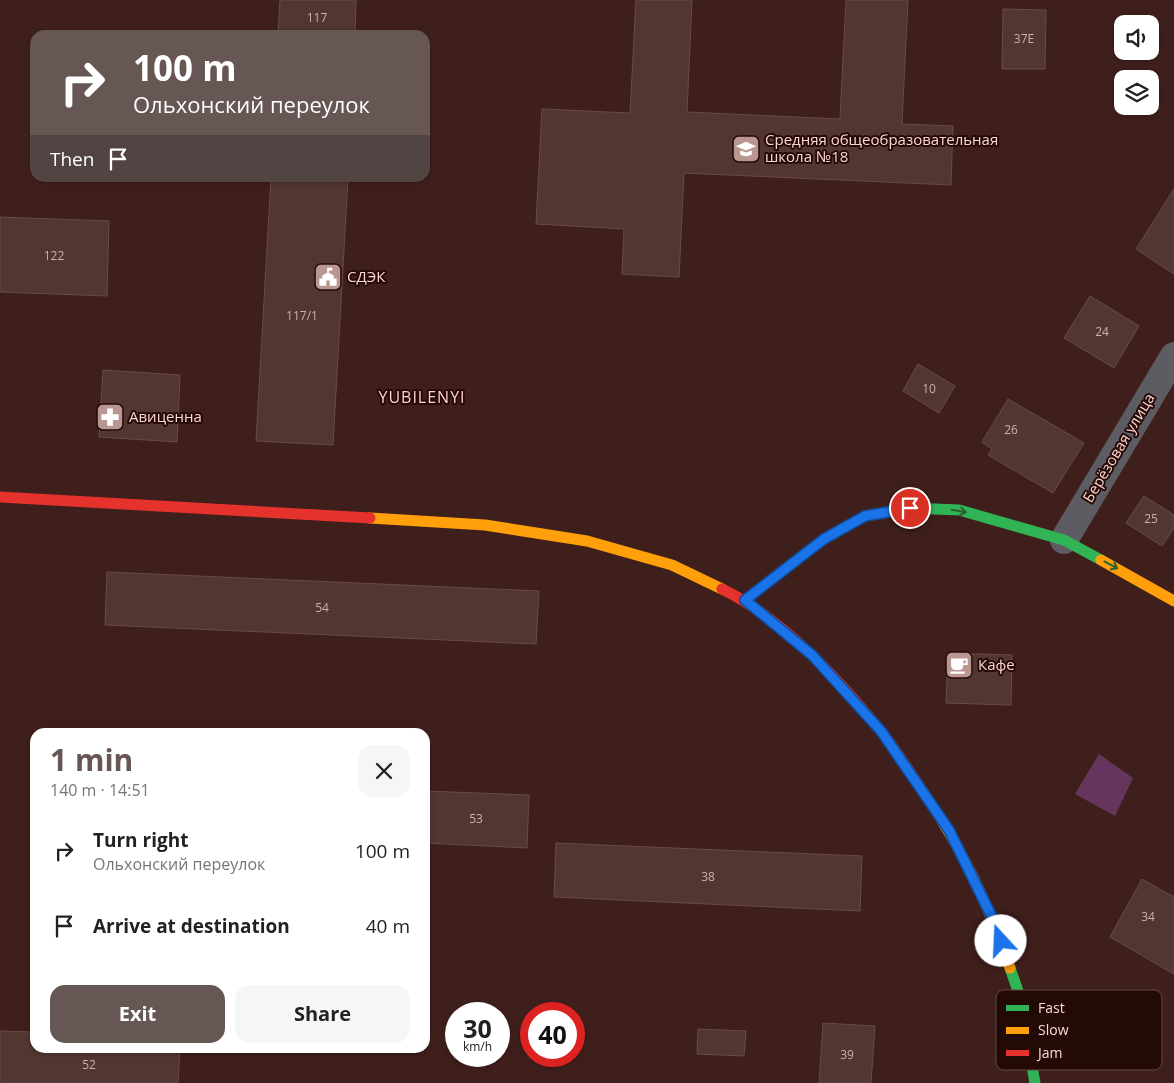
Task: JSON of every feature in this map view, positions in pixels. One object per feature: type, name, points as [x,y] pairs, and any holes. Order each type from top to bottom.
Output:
[{"type":"street","name":"Берёзовая улица","points":[[1064,540],[1174,356]]},
{"type":"street","points":[[0,497],[485,525],[596,543],[672,565],[745,600],[812,655],[881,731],[949,830],[995,923],[1018,990]]},
{"type":"street","points":[[745,600],[824,539],[865,516],[910,508],[959,510],[1064,540],[1174,601]]},
{"type":"street","points":[[1033,1070],[1035,1083]]},
{"type":"shaded area","points":[[1099,754],[1133,778],[1115,816],[1075,794]]},
{"type":"building","points":[[280,0],[356,0],[355,30],[278,30]]},
{"type":"building","name":"Средняя общеобразовательная школа №18","points":[[636,0],[692,0],[687,112],[840,119],[846,0],[908,0],[902,124],[953,126],[951,185],[684,173],[679,277],[622,274],[624,229],[536,224],[542,109],[630,113]]},
{"type":"building","points":[[1003,9],[1046,10],[1045,69],[1002,69]]},
{"type":"building","points":[[271,182],[348,182],[333,445],[256,441]]},
{"type":"building","points":[[1174,189],[1174,274],[1136,249]]},
{"type":"building","points":[[0,217],[109,221],[107,296],[0,292]]},
{"type":"building","points":[[1090,296],[1139,326],[1114,368],[1064,338]]},
{"type":"building","points":[[918,364],[955,386],[939,413],[903,391]]},
{"type":"building","points":[[103,370],[180,375],[177,442],[99,437]]},
{"type":"building","points":[[1008,399],[1084,443],[1053,493],[988,455],[992,449],[982,442]]},
{"type":"building","points":[[1144,496],[1174,515],[1174,528],[1162,546],[1126,523]]},
{"type":"building","points":[[107,572],[539,591],[536,644],[105,625]]},
{"type":"building","points":[[948,653],[1012,655],[1011,705],[946,703]]},
{"type":"building","points":[[430,791],[529,795],[527,848],[430,843]]},
{"type":"building","points":[[556,843],[862,856],[860,911],[554,897]]},
{"type":"building","points":[[1142,879],[1174,897],[1174,974],[1110,937]]},
{"type":"building","points":[[823,1023],[875,1026],[871,1083],[819,1083]]},
{"type":"building","points":[[698,1029],[746,1031],[744,1056],[697,1054]]},
{"type":"building","points":[[0,1031],[30,1032],[30,1053],[180,1053],[178,1083],[0,1083]]},
{"type":"traffic: fast","points":[[745,600],[824,539],[865,516],[910,508],[959,510],[1064,540],[1101,560]]},
{"type":"traffic: fast","points":[[1010,968],[1018,990]]},
{"type":"traffic: fast","points":[[1033,1070],[1035,1083]]},
{"type":"traffic: slow","points":[[370,518],[485,525],[587,541],[672,565],[722,589]]},
{"type":"traffic: slow","points":[[1101,560],[1174,601]]},
{"type":"traffic: slow","points":[[926,796],[952,837],[974,879],[994,923],[1010,968]]},
{"type":"traffic: jam","points":[[0,497],[370,518]]},
{"type":"traffic: jam","points":[[722,589],[766,616],[808,651],[880,730],[926,796]]},
{"type":"place","name":"Средняя общеобразовательная школа №18","points":[[746,149]]},
{"type":"place","name":"СДЭК","points":[[328,277]]},
{"type":"place","name":"Авиценна","points":[[110,417]]},
{"type":"place","name":"Кафе","points":[[959,665]]},
{"type":"district","name":"YUBILENYI","points":[[422,397]]},
{"type":"route","points":[[910,508],[865,516],[824,539],[745,600],[812,655],[881,731],[949,830],[995,923],[1001,941]]}]
